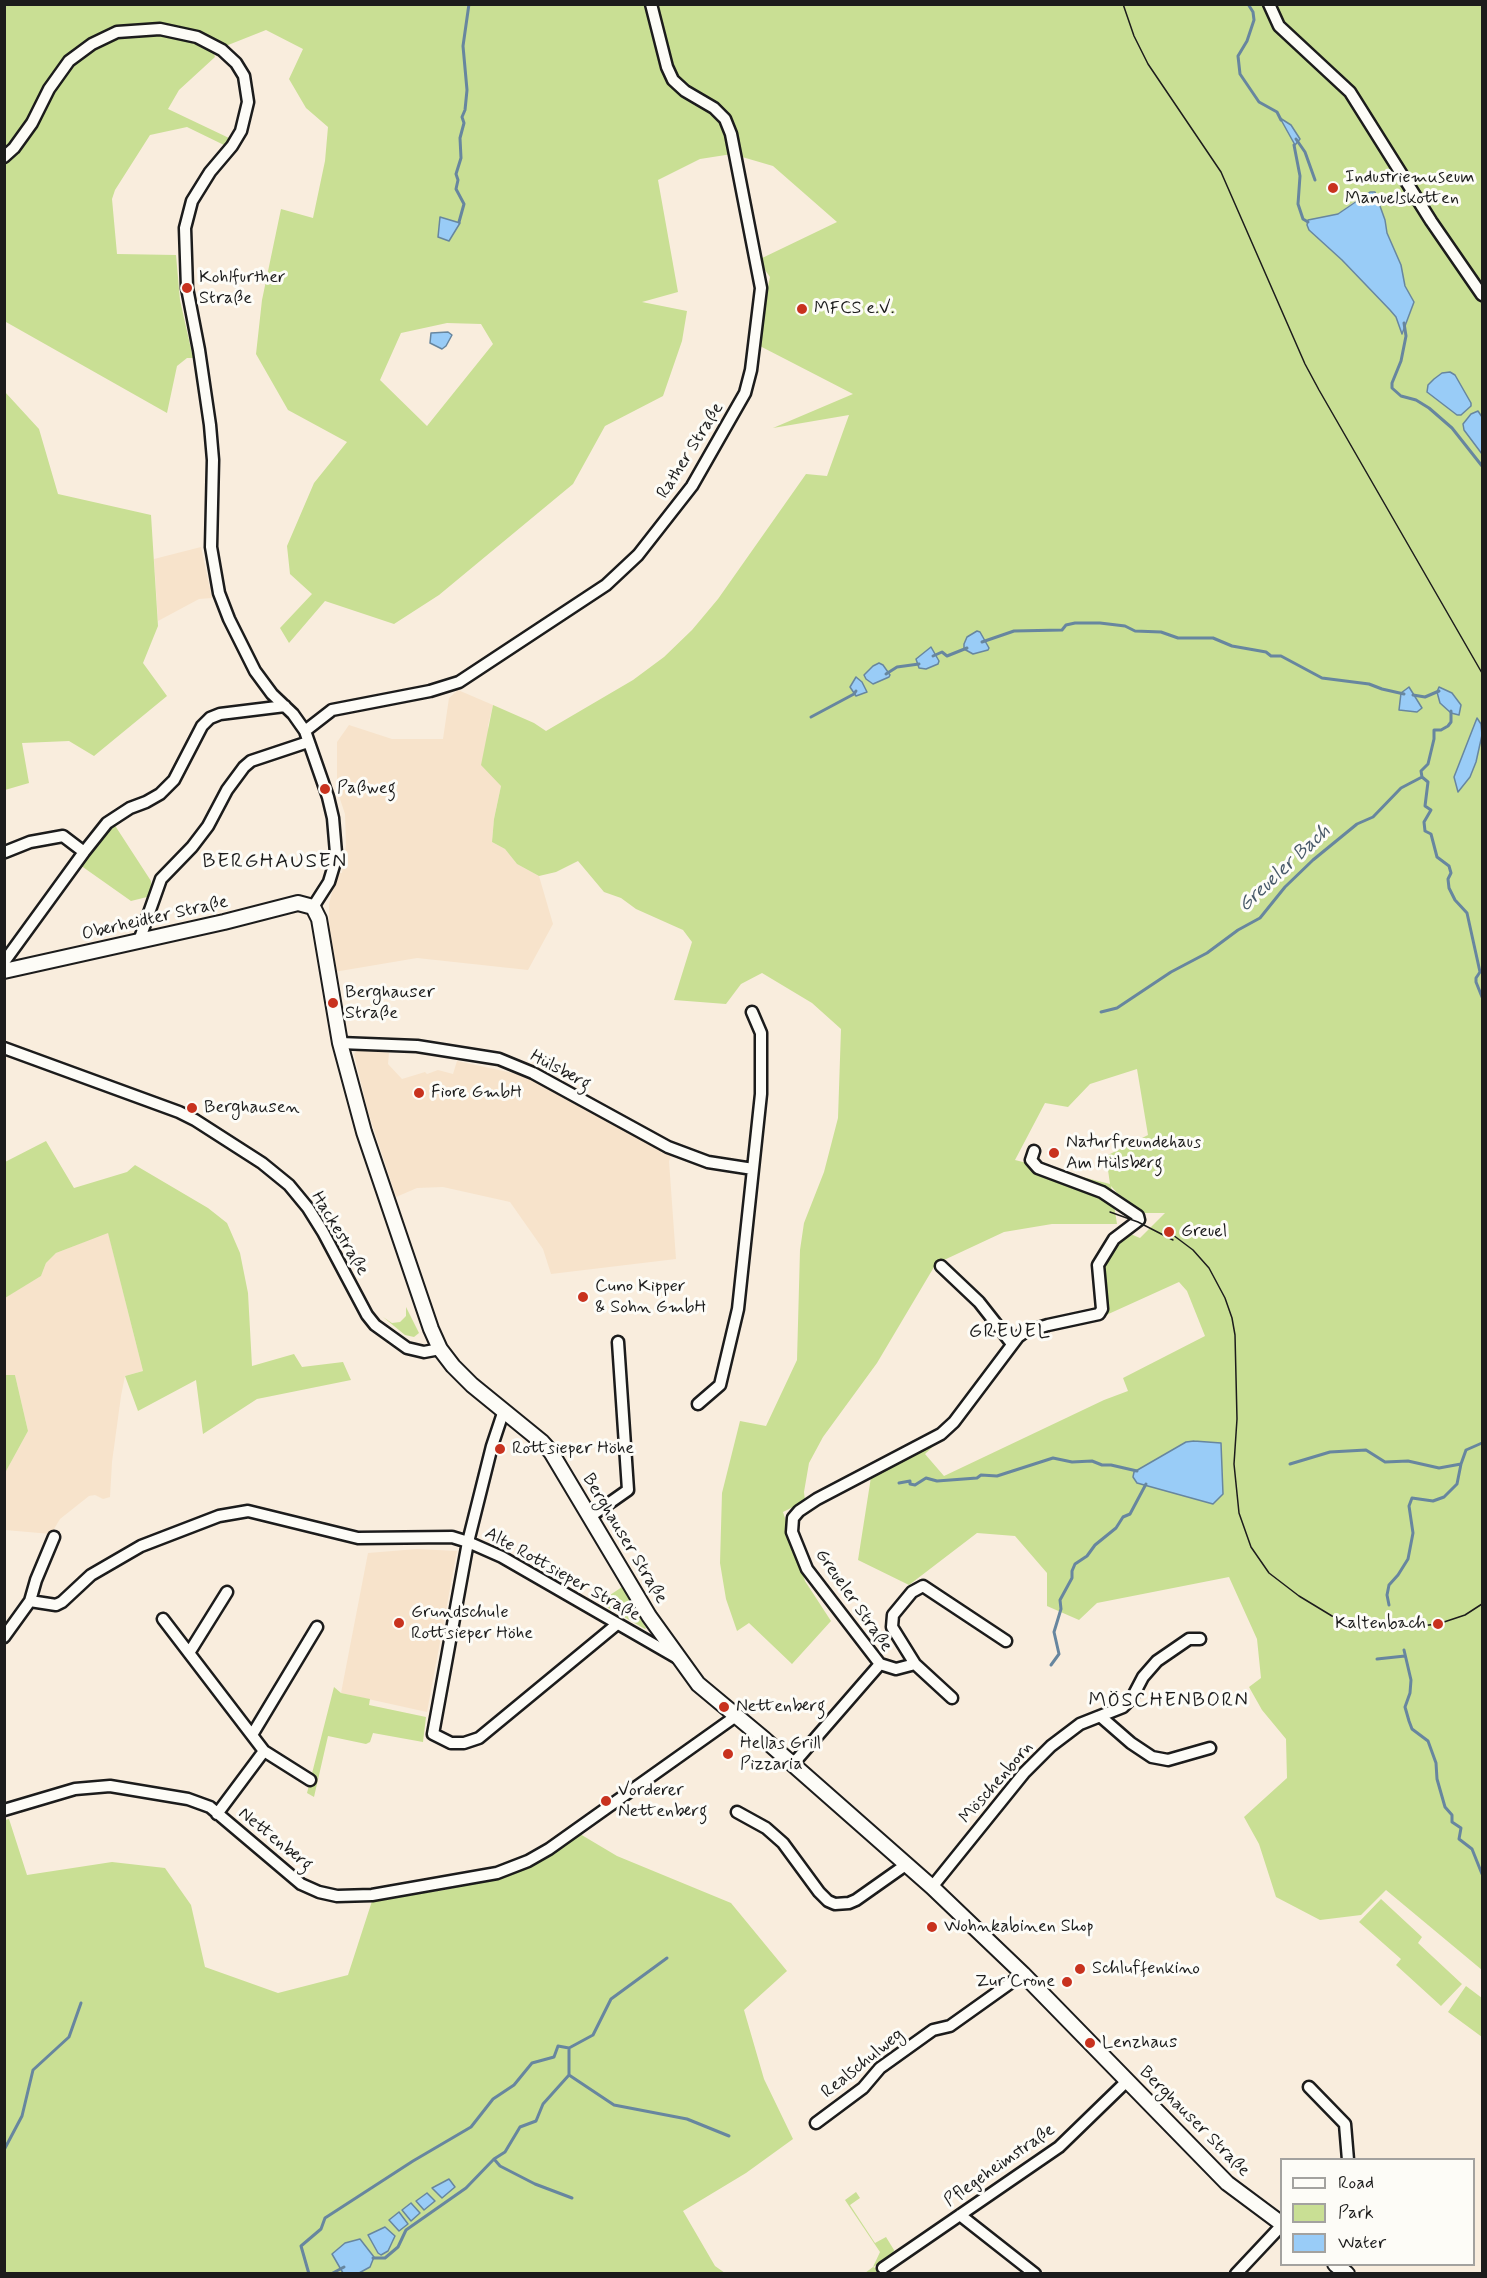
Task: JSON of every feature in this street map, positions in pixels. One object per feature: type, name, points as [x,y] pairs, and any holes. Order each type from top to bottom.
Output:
[{"type":"street","name":"Rather Straße","points":[[306,737],[332,710],[430,691],[459,682],[606,585],[639,555],[692,486],[745,393],[751,370],[761,288],[731,134],[725,119],[714,108],[685,91],[673,80],[667,68],[651,4]]},
{"type":"street","points":[[1269,4],[1279,26],[1350,92],[1431,221],[1482,295]]},
{"type":"street","points":[[4,157],[14,148],[32,123],[49,90],[69,61],[92,44],[117,32],[160,29],[197,37],[222,50],[236,63],[244,76],[248,102],[241,131],[232,146],[210,172],[192,201],[185,228],[184,253],[187,288],[210,425],[213,460],[212,547],[219,593],[229,620],[255,671],[272,694],[293,714],[306,737],[333,818],[336,853],[329,882],[313,907]]},
{"type":"street","points":[[4,962],[107,823],[130,808],[160,794],[174,780],[202,726],[210,718],[220,714],[285,706]]},
{"type":"street","points":[[139,941],[160,879],[192,847],[208,826],[227,790],[244,768],[251,761],[306,737]]},
{"type":"street","points":[[5,852],[30,842],[63,836],[84,852]]},
{"type":"street","name":"Oberheidter Straße","points":[[4,971],[298,903],[313,907]]},
{"type":"street","name":"Berghauser Straße","points":[[313,907],[319,919],[340,1043],[364,1132],[431,1329],[440,1349],[462,1376],[551,1452],[649,1616],[679,1659],[706,1692],[793,1764],[933,1887],[1023,1974],[1227,2183],[1280,2224]]},
{"type":"street","points":[[698,1404],[720,1385],[738,1309],[761,1094],[761,1033],[752,1012]]},
{"type":"street","name":"Hülsberg","points":[[340,1043],[417,1046],[499,1059],[533,1073],[668,1147],[708,1162],[753,1169]]},
{"type":"street","name":"Hackestraße","points":[[4,1048],[179,1112],[202,1124],[262,1163],[289,1185],[308,1208],[367,1314],[375,1324],[407,1348],[424,1352],[440,1349]]},
{"type":"street","points":[[941,1266],[979,1302],[1012,1344],[1025,1332],[1099,1314],[1102,1309],[1098,1265],[1114,1239],[1139,1220],[1138,1216],[1102,1192],[1038,1168],[1031,1160],[1034,1151]]},
{"type":"street","points":[[591,1516],[628,1490],[618,1342]]},
{"type":"street","name":"Greueler Straße","points":[[793,1764],[880,1664],[807,1569],[792,1532],[792,1521],[799,1510],[817,1499],[935,1437],[954,1422],[1012,1344]]},
{"type":"street","points":[[504,1410],[492,1446],[468,1542],[433,1734],[451,1743],[465,1743],[479,1738],[616,1625]]},
{"type":"street","name":"Alte Rottsieper Straße","points":[[30,1600],[56,1605],[91,1575],[126,1554],[185,1528],[233,1512],[248,1510],[358,1538],[452,1537],[468,1542],[502,1557],[616,1625],[679,1659]]},
{"type":"street","points":[[4,1637],[30,1600],[54,1537]]},
{"type":"street","points":[[952,1698],[915,1664],[892,1627],[893,1615],[912,1592],[922,1586],[1006,1641]]},
{"type":"street","points":[[189,1653],[227,1592]]},
{"type":"street","points":[[163,1619],[264,1751],[310,1780]]},
{"type":"street","points":[[252,1736],[317,1627]]},
{"type":"street","name":"Möschenborn","points":[[933,1887],[1031,1766],[1051,1746],[1080,1724],[1123,1707],[1132,1698],[1143,1677],[1157,1660],[1189,1639],[1200,1639]]},
{"type":"street","points":[[880,1664],[896,1669],[915,1664]]},
{"type":"street","name":"Nettenberg","points":[[4,1810],[75,1790],[110,1786],[188,1799],[210,1807],[301,1884],[328,1894],[372,1895],[476,1877],[513,1868],[549,1848],[736,1716]]},
{"type":"street","points":[[1100,1716],[1123,1737],[1152,1757],[1168,1760],[1210,1748]]},
{"type":"street","points":[[217,1814],[264,1751]]},
{"type":"street","points":[[737,1812],[766,1828],[783,1843],[819,1892],[835,1904],[856,1900],[907,1864]]},
{"type":"street","name":"Realschulweg","points":[[816,2123],[863,2088],[880,2068],[933,2030],[950,2026],[1023,1974]]},
{"type":"street","name":"Pflegeheimstraße","points":[[884,2268],[1059,2147],[1127,2081]]},
{"type":"street","points":[[1309,2087],[1345,2124],[1348,2158]]},
{"type":"street","points":[[960,2215],[1035,2274]]},
{"type":"street","points":[[1236,2274],[1280,2226]]},
{"type":"shaded area","points":[[201,547],[212,598],[199,599],[158,621],[154,559]]},
{"type":"shaded area","points":[[458,690],[493,705],[488,726],[501,786],[492,842],[505,849],[517,864],[539,876],[553,924],[528,970],[417,958],[334,972],[329,931],[329,904],[337,873],[342,873],[346,845],[345,814],[337,790],[337,742],[349,725],[392,739],[443,739],[449,698]]},
{"type":"shaded area","points":[[358,1049],[389,1053],[388,1064],[402,1079],[438,1070],[453,1074],[457,1061],[522,1075],[673,1153],[669,1161],[676,1259],[551,1274],[543,1249],[510,1202],[443,1187],[417,1188],[396,1197],[368,1112],[354,1054]]},
{"type":"shaded area","points":[[108,1232],[143,1371],[125,1376],[112,1462],[110,1497],[103,1499],[95,1495],[89,1496],[60,1519],[51,1534],[5,1530],[5,1473],[28,1431],[15,1375],[5,1375],[4,1298],[41,1276],[46,1263],[56,1253]]},
{"type":"shaded area","name":"Grundschule Rottsieper Höhe","points":[[417,1549],[457,1551],[427,1712],[341,1693],[368,1553]]},
{"type":"green space","points":[[6,5],[1482,5],[1482,730],[1477,719],[1455,777],[1458,791],[1470,777],[1482,735],[1482,1970],[1386,1890],[1361,1915],[1320,1920],[1276,1897],[1259,1844],[1244,1817],[1287,1778],[1286,1739],[1262,1710],[1249,1687],[1261,1678],[1257,1639],[1229,1577],[1097,1603],[1079,1620],[1047,1606],[1047,1573],[1015,1536],[977,1533],[909,1585],[858,1560],[871,1477],[943,1437],[925,1454],[944,1476],[1104,1400],[1128,1391],[1123,1378],[1205,1336],[1187,1291],[1179,1282],[1104,1316],[1101,1280],[1103,1265],[1119,1240],[1128,1233],[1140,1238],[1165,1213],[1145,1213],[1111,1186],[1117,1224],[1052,1224],[1004,1232],[934,1267],[877,1363],[823,1437],[809,1463],[804,1492],[805,1501],[783,1512],[805,1581],[831,1621],[792,1664],[749,1623],[737,1631],[726,1599],[720,1563],[722,1493],[740,1421],[766,1426],[797,1360],[800,1250],[804,1223],[824,1172],[838,1118],[841,1029],[812,1003],[762,973],[741,984],[726,1004],[674,1000],[692,942],[683,930],[636,909],[621,898],[604,892],[578,861],[556,872],[539,876],[517,864],[505,849],[492,842],[501,786],[481,765],[493,705],[534,723],[546,731],[633,680],[664,657],[692,630],[718,599],[806,474],[827,476],[849,415],[773,428],[853,394],[756,344],[770,277],[758,260],[837,222],[773,166],[732,154],[700,159],[658,180],[678,292],[642,302],[687,311],[682,341],[663,396],[605,426],[573,484],[439,595],[394,624],[325,601],[289,643],[280,628],[312,594],[290,574],[287,546],[314,483],[347,442],[288,410],[256,354],[262,300],[281,209],[313,218],[325,161],[328,127],[306,108],[289,79],[303,49],[266,30],[213,51],[215,57],[179,90],[168,109],[229,138],[224,145],[187,127],[150,135],[115,190],[112,199],[117,254],[176,255],[180,300],[193,358],[187,358],[177,366],[167,413],[6,322],[5,344],[4,8]],"holes":[[[1363,195],[1385,220],[1387,233],[1401,265],[1405,286],[1414,302],[1403,333],[1390,310],[1342,260],[1309,230],[1308,220],[1338,214]],[[447,323],[481,324],[493,344],[427,426],[380,380],[401,333]],[[1137,1069],[1148,1135],[1106,1156],[1110,1184],[1015,1160],[1045,1103],[1068,1107],[1090,1084]],[[1194,1441],[1221,1444],[1223,1494],[1213,1504],[1138,1483]]]},
{"type":"green space","points":[[5,392],[39,429],[58,494],[151,515],[158,626],[143,663],[167,696],[94,756],[69,741],[22,743],[29,783],[5,790]]},
{"type":"green space","points":[[114,824],[151,881],[151,896],[131,901],[80,865]]},
{"type":"green space","points":[[46,1141],[74,1188],[127,1172],[135,1165],[208,1208],[227,1223],[240,1253],[248,1293],[252,1366],[294,1354],[302,1367],[343,1362],[351,1380],[257,1399],[203,1434],[196,1380],[138,1411],[125,1376],[143,1371],[108,1233],[56,1253],[46,1263],[41,1276],[5,1298],[5,1162]]},
{"type":"green space","points":[[406,1307],[419,1333],[414,1337],[405,1335],[383,1317],[392,1323],[400,1322],[406,1316]]},
{"type":"green space","points":[[5,1375],[15,1375],[28,1431],[5,1473]]},
{"type":"green space","points":[[622,1587],[645,1629],[603,1605],[610,1595]]},
{"type":"green space","points":[[334,1687],[341,1693],[370,1699],[369,1705],[426,1717],[423,1742],[373,1733],[370,1742],[366,1744],[328,1736],[314,1797],[307,1793]]},
{"type":"green space","points":[[9,1819],[27,1875],[112,1862],[165,1868],[191,1905],[205,1967],[278,1993],[348,1975],[372,1901],[444,1890],[495,1879],[521,1869],[580,1834],[617,1856],[731,1903],[787,1971],[744,2010],[764,2079],[793,2139],[746,2173],[683,2211],[715,2266],[725,2273],[5,2274],[5,1820]]},
{"type":"green space","points":[[1381,1899],[1422,1937],[1418,1943],[1462,1984],[1441,2006],[1396,1965],[1401,1959],[1359,1922]]},
{"type":"green space","points":[[1466,1986],[1482,1998],[1482,2037],[1448,2012]]},
{"type":"green space","points":[[856,2192],[860,2198],[850,2205],[875,2243],[886,2237],[894,2250],[892,2258],[873,2267],[880,2252],[845,2200]]},
{"type":"green space","points":[[873,2267],[887,2273],[865,2273]]},
{"type":"water","points":[[1280,118],[1291,125],[1300,139],[1295,145]]},
{"type":"water","points":[[1370,192],[1375,192],[1387,233],[1401,265],[1405,286],[1414,302],[1402,334],[1396,317],[1390,310],[1342,260],[1309,230],[1307,225],[1308,220],[1338,214]]},
{"type":"water","points":[[440,217],[460,223],[449,241],[438,237]]},
{"type":"water","points":[[448,332],[452,335],[442,349],[430,343],[431,333]]},
{"type":"water","points":[[1450,372],[1455,375],[1471,403],[1471,406],[1461,415],[1457,415],[1427,392],[1428,385],[1434,379],[1442,373]]},
{"type":"water","points":[[1478,411],[1482,417],[1482,454],[1464,430],[1463,424],[1471,414]]},
{"type":"water","points":[[977,631],[980,632],[989,648],[973,654],[964,649],[964,644],[967,637]]},
{"type":"water","points":[[931,647],[939,661],[938,664],[926,669],[919,668],[916,659]]},
{"type":"water","points":[[879,663],[890,675],[873,684],[864,675]]},
{"type":"water","points":[[856,677],[862,682],[867,692],[856,696],[850,687]]},
{"type":"water","points":[[1409,687],[1422,708],[1417,712],[1399,710],[1401,693]]},
{"type":"water","points":[[1439,687],[1452,693],[1461,705],[1459,715],[1451,713],[1440,703],[1437,692]]},
{"type":"water","points":[[1477,718],[1481,724],[1482,735],[1476,762],[1470,777],[1458,792],[1454,777]]},
{"type":"water","points":[[1186,1442],[1221,1443],[1223,1494],[1213,1504],[1137,1483],[1133,1477],[1134,1472]]},
{"type":"water","points":[[449,2179],[455,2187],[442,2198],[432,2188]]},
{"type":"water","points":[[427,2193],[435,2201],[424,2210],[416,2201]]},
{"type":"water","points":[[411,2203],[420,2213],[411,2221],[402,2210]]},
{"type":"water","points":[[399,2212],[408,2224],[399,2231],[389,2220]]},
{"type":"water","points":[[385,2227],[395,2236],[388,2251],[381,2255],[368,2235]]},
{"type":"water","points":[[360,2239],[374,2257],[370,2267],[359,2273],[343,2273],[332,2254],[345,2243]]},
{"type":"waterway","points":[[459,222],[464,204],[456,189],[458,180],[456,174],[461,158],[460,138],[467,90],[463,46],[469,4]]},
{"type":"waterway","name":"Kaltenbach","points":[[1248,4],[1253,12],[1254,20],[1247,41],[1238,56],[1240,74],[1259,102],[1277,112],[1281,120]]},
{"type":"waterway","name":"Kaltenbach","points":[[1296,139],[1305,152],[1315,180]]},
{"type":"waterway","points":[[1294,145],[1300,176],[1298,204],[1303,219],[1308,222]]},
{"type":"waterway","name":"Kaltenbach","points":[[1404,323],[1406,336],[1392,388],[1401,396],[1416,400],[1429,408],[1452,428],[1482,466]]},
{"type":"waterway","points":[[982,642],[1014,631],[1062,630],[1066,625],[1075,623],[1125,626],[1135,631],[1161,632],[1178,638],[1213,638],[1232,646],[1266,652],[1271,656],[1281,656],[1322,678],[1369,684],[1404,694]]},
{"type":"waterway","points":[[933,656],[942,652],[947,656],[967,648]]},
{"type":"waterway","points":[[886,674],[897,667],[919,664]]},
{"type":"waterway","points":[[811,717],[856,691]]},
{"type":"waterway","points":[[1413,695],[1425,697],[1439,691]]},
{"type":"waterway","name":"Kaltenbach","points":[[1451,711],[1451,722],[1448,726],[1441,730],[1434,730],[1428,764],[1421,771],[1422,777],[1428,782],[1425,806],[1431,810],[1424,822],[1425,831],[1431,834],[1437,857],[1449,866],[1451,873],[1448,879],[1449,888],[1455,900],[1467,913],[1480,972],[1476,982],[1482,997]]},
{"type":"waterway","name":"Greueler Bach","points":[[1101,1012],[1117,1008],[1260,918],[1285,887],[1313,860],[1357,824],[1373,817],[1401,788],[1422,777]]},
{"type":"waterway","name":"Kaltenbach","points":[[1389,1605],[1387,1595],[1389,1585],[1408,1559],[1413,1533],[1409,1506],[1412,1498],[1433,1501],[1444,1497],[1457,1484],[1466,1450],[1482,1443]]},
{"type":"waterway","name":"Möschenborn","points":[[1290,1464],[1330,1452],[1366,1450],[1385,1462],[1408,1461],[1439,1468],[1461,1464]]},
{"type":"waterway","name":"Möschenborn","points":[[899,1483],[910,1481],[910,1484],[915,1485],[926,1478],[937,1481],[977,1478],[981,1475],[997,1476],[1053,1458],[1072,1462],[1092,1461],[1137,1471]]},
{"type":"waterway","points":[[1051,1665],[1059,1654],[1054,1632],[1061,1609],[1060,1600],[1072,1578],[1075,1564],[1087,1556],[1095,1545],[1116,1528],[1123,1517],[1130,1514],[1146,1484]]},
{"type":"waterway","name":"Kaltenbach","points":[[1404,1650],[1411,1680],[1410,1693],[1405,1707],[1409,1721],[1412,1729],[1428,1741],[1436,1763],[1437,1779],[1445,1807],[1452,1815],[1452,1822],[1461,1828],[1459,1839],[1472,1849],[1482,1874]]},
{"type":"waterway","points":[[1377,1659],[1405,1656]]},
{"type":"waterway","points":[[373,2258],[385,2258],[398,2247],[406,2230],[466,2188],[494,2159],[505,2152],[520,2127],[536,2121],[543,2104],[569,2075],[569,2048],[593,2035],[611,1999],[667,1958]]},
{"type":"waterway","points":[[4,2150],[22,2116],[33,2070],[69,2037],[81,2003]]},
{"type":"waterway","points":[[309,2274],[301,2246],[321,2229],[325,2218],[413,2161],[471,2127],[493,2099],[514,2085],[532,2063],[554,2057],[558,2046],[569,2048]]},
{"type":"waterway","points":[[569,2075],[614,2105],[687,2119],[729,2136]]},
{"type":"waterway","points":[[494,2159],[500,2166],[535,2184],[572,2198]]},
{"type":"waterway","points":[[331,2274],[344,2267]]},
{"type":"tram line","points":[[1123,4],[1134,36],[1148,64],[1221,172],[1305,364],[1482,673]]},
{"type":"tram line","points":[[1110,1212],[1138,1222],[1173,1240]]},
{"type":"tram line","points":[[1169,1232],[1193,1250],[1209,1268],[1225,1298],[1232,1318],[1235,1335],[1237,1419],[1234,1464],[1239,1513],[1251,1547],[1269,1573],[1299,1596],[1332,1616],[1384,1630],[1438,1624],[1465,1615],[1482,1604]]},
{"type":"place","name":"Industriemuseum Manuelskotten","points":[[1333,188]]},
{"type":"place","name":"Kohlfurther Straße","points":[[187,288]]},
{"type":"place","name":"MFCS e.V.","points":[[802,309]]},
{"type":"place","name":"Paßweg","points":[[325,789]]},
{"type":"place","name":"Berghauser Straße","points":[[333,1003]]},
{"type":"place","name":"Fiore GmbH","points":[[419,1093]]},
{"type":"place","name":"Berghausen","points":[[192,1108]]},
{"type":"place","name":"Naturfreundehaus Am Hülsberg","points":[[1054,1153]]},
{"type":"place","name":"Greuel","points":[[1169,1232]]},
{"type":"place","name":"Cuno Kipper & Sohn GmbH","points":[[583,1297]]},
{"type":"place","name":"Rottsieper Höhe","points":[[500,1449]]},
{"type":"place","name":"Grundschule Rottsieper Höhe","points":[[399,1623]]},
{"type":"place","name":"Kaltenbach","points":[[1438,1624]]},
{"type":"place","name":"Nettenberg","points":[[724,1707]]},
{"type":"place","name":"Hellas Grill Pizzaria","points":[[728,1754]]},
{"type":"place","name":"Vorderer Nettenberg","points":[[606,1801]]},
{"type":"place","name":"Wohnkabinen Shop","points":[[932,1927]]},
{"type":"place","name":"Schluffenkino","points":[[1080,1969]]},
{"type":"place","name":"Zur Crone","points":[[1067,1982]]},
{"type":"place","name":"Lenzhaus","points":[[1090,2043]]},
{"type":"district","name":"BERGHAUSEN","points":[[275,863]]},
{"type":"district","name":"GREUEL","points":[[1010,1333]]},
{"type":"district","name":"MÖSCHENBORN","points":[[1169,1702]]}]
